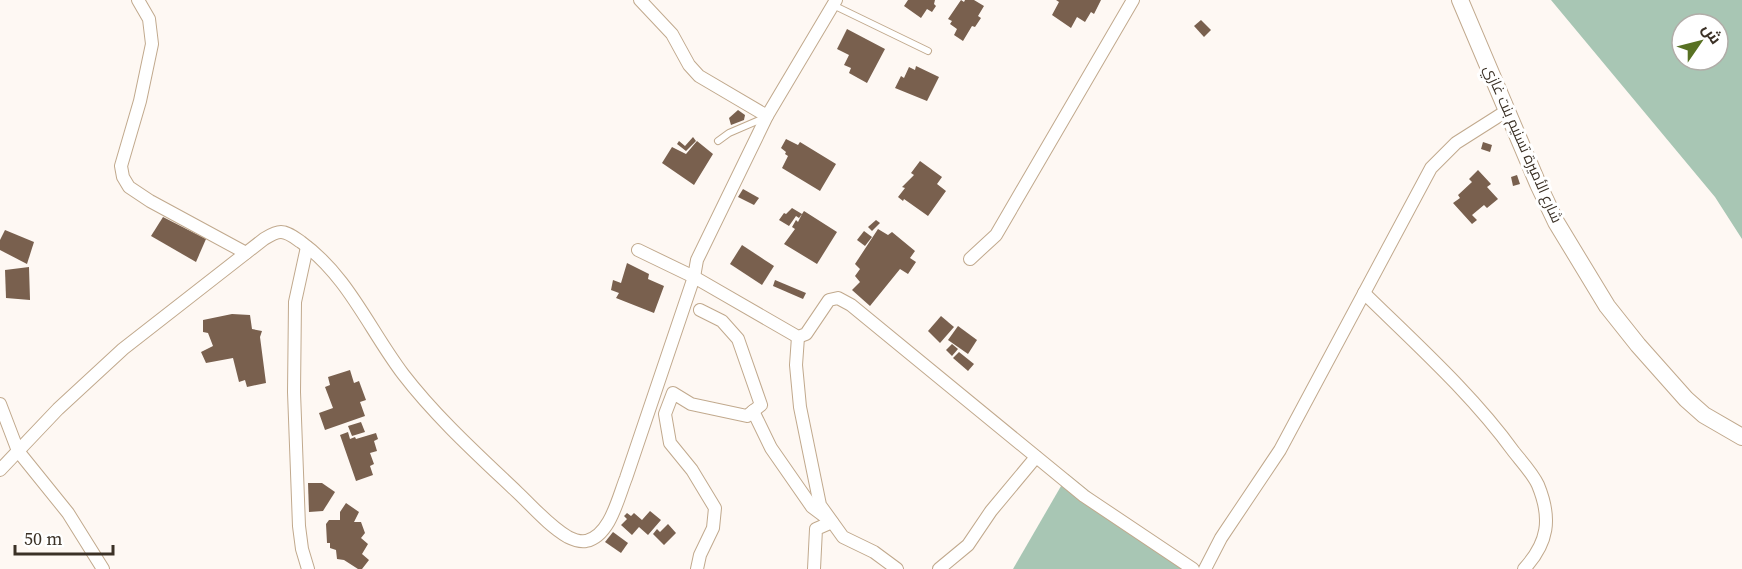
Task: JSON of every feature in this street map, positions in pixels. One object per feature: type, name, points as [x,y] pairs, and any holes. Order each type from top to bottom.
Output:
[{"type":"main road","name":"شارع الأميرة تسنيم بنت غازي","points":[[1460,0],[1556,222],[1607,306],[1686,399],[1704,415],[1742,437]]},
{"type":"street","points":[[138,0],[149,19],[152,44],[140,101],[121,166],[123,177],[129,187],[150,201],[246,254]]},
{"type":"street","points":[[640,0],[672,34],[689,65],[699,76],[767,116]]},
{"type":"street","points":[[970,259],[996,236],[1133,0]]},
{"type":"street","points":[[0,470],[58,409],[123,349],[264,239],[279,232],[285,232],[330,266],[391,357],[417,391],[451,427],[554,527],[567,537],[580,542],[592,539],[608,521],[626,478],[694,277],[697,260],[767,116],[835,3]]},
{"type":"street","points":[[1205,569],[1221,538],[1280,450],[1431,168],[1456,143],[1508,110]]},
{"type":"street","points":[[307,247],[295,302],[294,392],[299,526],[308,569]]},
{"type":"street","points":[[638,250],[694,277],[798,337]]},
{"type":"street","points":[[1364,293],[1497,428],[1538,484],[1546,526],[1541,547],[1524,569]]},
{"type":"street","points":[[798,337],[806,334],[829,300],[838,298],[851,305],[1083,496],[1193,569]]},
{"type":"street","points":[[697,569],[700,555],[712,528],[715,508],[692,470],[670,443],[665,414],[673,393],[691,404],[747,416],[761,405],[738,339],[723,321],[700,310]]},
{"type":"street","points":[[798,337],[796,365],[800,407],[820,505],[843,537],[874,552],[897,569]]},
{"type":"street","points":[[0,404],[18,451],[68,513],[103,569]]},
{"type":"street","points":[[753,411],[771,448],[807,500],[812,507],[832,522]]},
{"type":"street","points":[[939,569],[968,545],[991,511],[1036,457]]},
{"type":"street","points":[[814,569],[816,529],[832,522]]},
{"type":"lane","points":[[835,3],[928,51]]},
{"type":"lane","points":[[718,141],[729,133],[767,116]]},
{"type":"green space","points":[[1551,0],[1742,0],[1742,239],[1715,197]]},
{"type":"green space","points":[[1068,474],[1185,569],[1013,569]]},
{"type":"building","points":[[908,0],[935,0],[936,6],[932,12],[927,9],[921,18],[904,6]]},
{"type":"building","points":[[961,0],[964,2],[974,0],[984,6],[978,16],[981,18],[975,27],[972,26],[963,41],[954,35],[957,29],[950,24],[952,21],[948,19]]},
{"type":"building","points":[[1056,0],[1101,0],[1094,14],[1091,12],[1085,22],[1077,17],[1071,28],[1052,15],[1059,2]]},
{"type":"building","points":[[1201,20],[1211,30],[1204,37],[1194,26]]},
{"type":"building","points":[[847,29],[885,49],[867,83],[849,73],[851,68],[844,65],[849,55],[837,49]]},
{"type":"building","points":[[916,66],[939,77],[927,101],[895,88],[901,76],[904,78],[909,67],[915,70]]},
{"type":"building","points":[[738,110],[745,115],[744,120],[731,125],[729,118]]},
{"type":"building","points":[[693,137],[696,141],[686,151],[677,144],[679,141],[685,146]]},
{"type":"building","points":[[786,139],[798,145],[800,142],[836,164],[820,191],[782,168],[788,156],[781,148]]},
{"type":"building","points":[[697,141],[713,154],[694,185],[662,163],[672,147],[686,154]]},
{"type":"building","points":[[1483,142],[1492,145],[1490,152],[1481,149]]},
{"type":"building","points":[[920,161],[942,177],[937,184],[946,191],[928,216],[898,197],[905,188],[902,187],[914,175],[911,173]]},
{"type":"building","points":[[1478,170],[1491,184],[1487,187],[1498,199],[1487,208],[1484,205],[1472,215],[1477,220],[1472,224],[1453,203],[1460,198],[1458,195],[1472,182],[1469,179]]},
{"type":"building","points":[[1517,175],[1520,184],[1513,186],[1511,177]]},
{"type":"building","points":[[743,189],[759,198],[754,205],[738,197]]},
{"type":"building","points":[[792,208],[802,214],[799,218],[796,216],[789,226],[779,220]]},
{"type":"building","points":[[804,211],[837,232],[817,264],[784,244],[795,229],[792,227],[796,220],[798,222]]},
{"type":"building","points":[[163,217],[206,239],[196,262],[151,236]]},
{"type":"building","points":[[876,220],[880,223],[872,231],[868,227]]},
{"type":"building","points":[[878,229],[888,235],[892,232],[915,251],[910,258],[916,262],[908,274],[900,269],[870,306],[852,290],[860,282],[855,276],[860,269],[855,264]]},
{"type":"building","points":[[5,230],[34,242],[27,264],[0,250],[0,240]]},
{"type":"building","points":[[864,231],[872,237],[865,246],[857,240]]},
{"type":"building","points":[[742,245],[774,266],[762,285],[730,264]]},
{"type":"building","points":[[627,263],[649,274],[648,279],[664,286],[654,313],[616,298],[619,293],[611,290],[613,280],[621,283]]},
{"type":"building","points":[[29,267],[30,300],[6,298],[5,270]]},
{"type":"building","points":[[775,280],[806,293],[803,299],[773,286]]},
{"type":"building","points":[[232,314],[250,315],[252,329],[262,331],[260,337],[266,383],[247,387],[245,380],[239,382],[233,358],[206,363],[201,352],[213,346],[208,333],[203,332],[203,320]]},
{"type":"building","points":[[941,316],[954,327],[940,343],[928,331]]},
{"type":"building","points":[[958,326],[977,340],[968,354],[948,340]]},
{"type":"building","points":[[952,344],[958,349],[952,356],[946,350]]},
{"type":"building","points":[[959,352],[974,364],[968,371],[953,358]]},
{"type":"building","points":[[350,370],[354,383],[359,381],[366,400],[360,402],[365,416],[325,430],[319,413],[333,408],[325,387],[330,385],[328,377]]},
{"type":"building","points":[[361,422],[365,432],[352,436],[348,426]]},
{"type":"building","points":[[348,432],[350,439],[376,433],[378,439],[374,441],[377,451],[370,453],[374,464],[370,466],[373,475],[356,481],[340,435]]},
{"type":"building","points":[[308,483],[322,483],[335,492],[323,511],[309,512]]},
{"type":"building","points":[[346,503],[359,512],[354,522],[361,522],[365,533],[361,538],[368,544],[362,554],[369,560],[362,569],[337,559],[336,550],[330,548],[330,543],[327,543],[326,524],[329,520],[340,520],[340,512]]},
{"type":"building","points":[[650,511],[661,520],[648,535],[639,527],[632,535],[621,525],[627,519],[624,516],[627,513],[631,516],[634,513],[642,520]]},
{"type":"building","points":[[668,524],[676,533],[664,545],[653,534],[657,529],[660,532]]},
{"type":"building","points":[[613,532],[628,543],[621,553],[605,542]]}]
